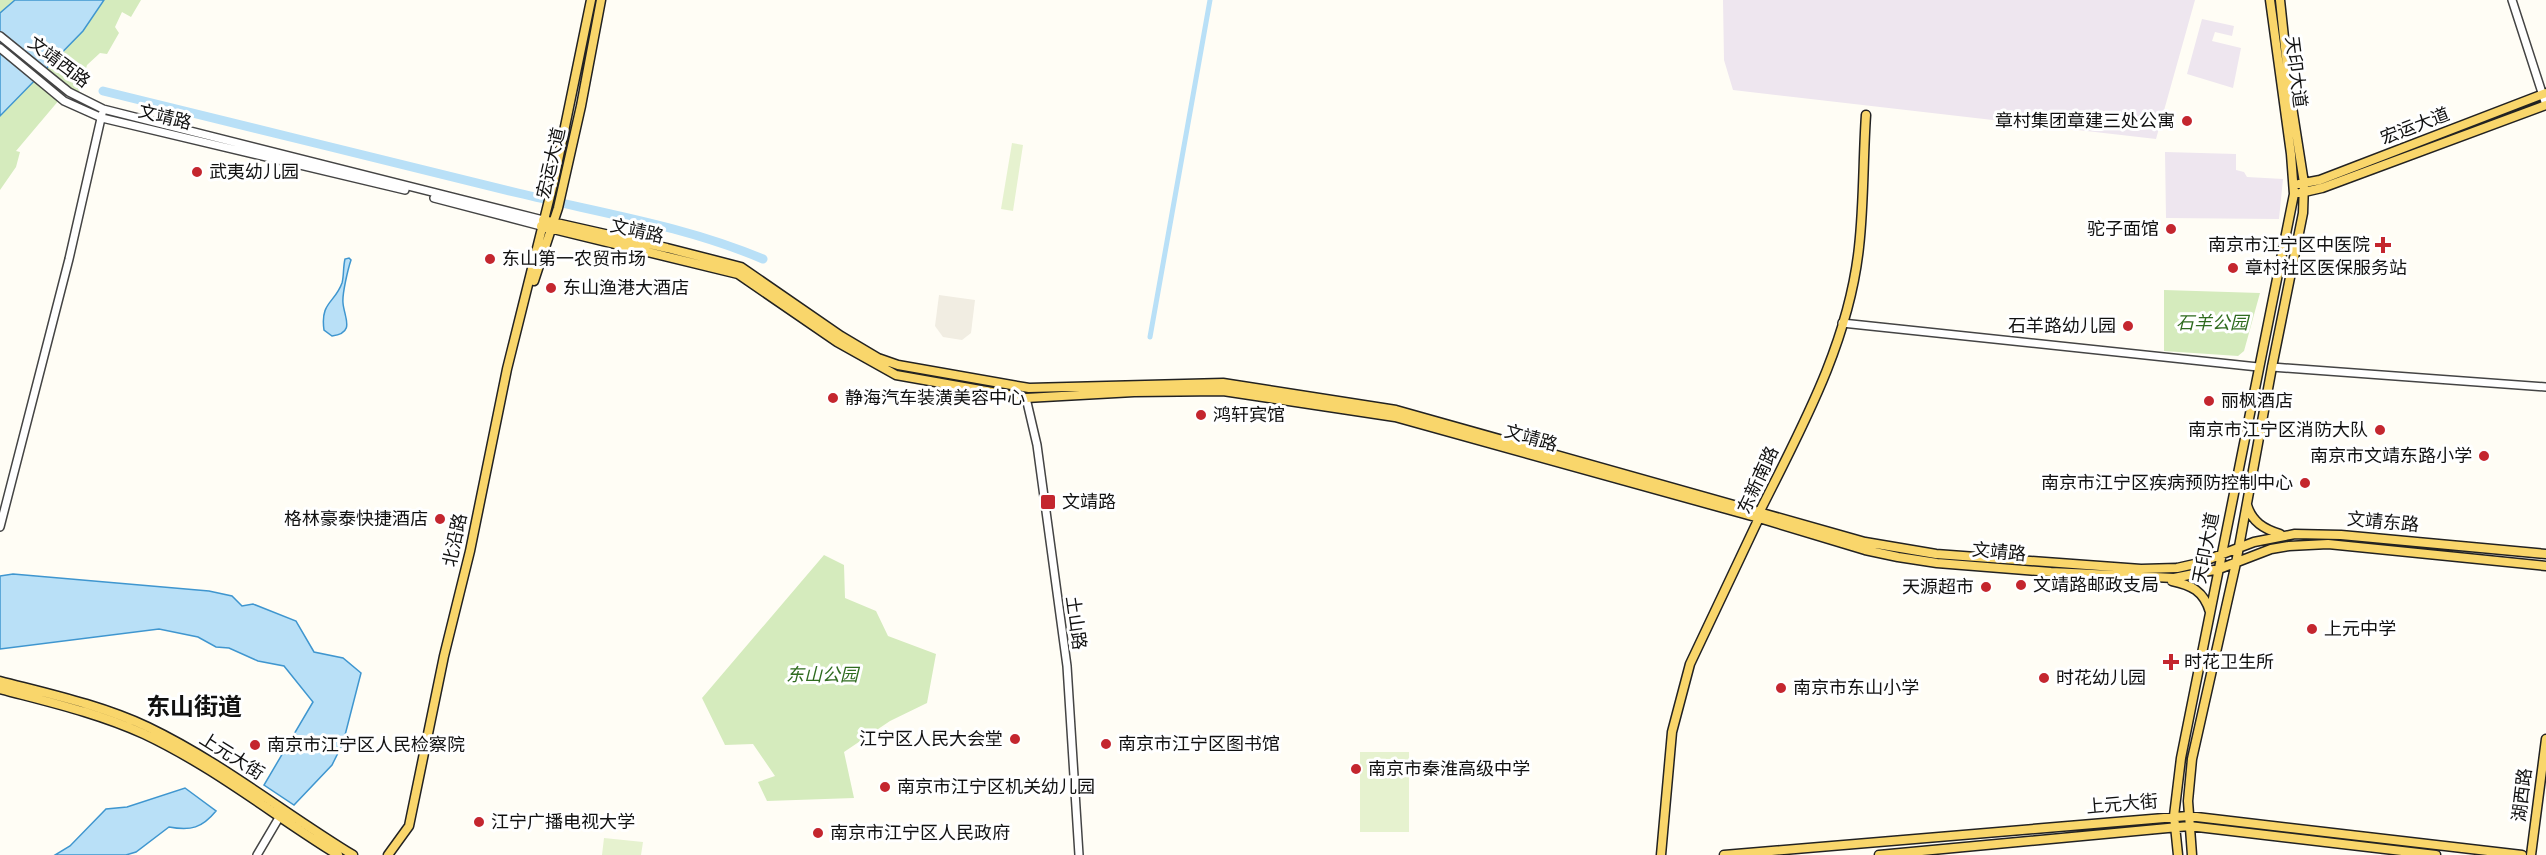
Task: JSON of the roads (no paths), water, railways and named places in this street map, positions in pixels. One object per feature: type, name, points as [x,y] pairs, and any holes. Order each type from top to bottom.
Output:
[{"type":"main road","name":"宏运大道","points":[[542,223],[591,0]]},
{"type":"main road","name":"宏运大道","points":[[518,330],[558,208],[581,106],[601,0]]},
{"type":"main road","name":"天印大道","points":[[2192,855],[2188,816],[2192,759],[2236,563],[2271,367],[2303,213],[2305,188],[2270,0]]},
{"type":"main road","name":"天印大道","points":[[2178,855],[2174,816],[2181,758],[2294,190],[2284,79],[2280,0]]},
{"type":"main road","name":"宏运大道","points":[[2305,188],[2320,180],[2544,94]]},
{"type":"main road","name":"宏运大道","points":[[2294,190],[2546,106]]},
{"type":"main road","name":"东新南路","points":[[1660,855],[1672,732],[1690,664],[1822,386],[1842,323],[1859,248],[1866,115]]},
{"type":"main road","name":"文靖路","points":[[542,223],[741,267],[841,336],[878,358],[898,365],[1029,388],[1223,383],[1396,410],[1760,515],[1865,550],[1937,563],[2159,578],[2194,575],[2236,563]]},
{"type":"main road","name":"北沿路","points":[[388,855],[409,826],[444,656],[470,551],[507,369],[542,223]]},
{"type":"main road","name":"文靖路","points":[[552,225],[738,274],[837,342],[896,375],[1026,398],[1134,392],[1223,391],[1395,417],[1866,542],[1936,554],[2141,569],[2177,568],[2221,555]]},
{"type":"main road","points":[[2247,504],[2254,520],[2261,526],[2284,535]]},
{"type":"main road","name":"文靖东路","points":[[2221,555],[2284,535],[2341,535],[2546,554]]},
{"type":"main road","name":"文靖东路","points":[[2236,563],[2271,549],[2328,544],[2546,566]]},
{"type":"main road","points":[[2159,578],[2183,583],[2199,591],[2208,603],[2211,614]]},
{"type":"main road","name":"上元大街","points":[[0,681],[80,701],[146,726],[205,757],[285,810],[303,829]]},
{"type":"main road","name":"上元大街","points":[[0,689],[77,709],[143,734],[201,764],[303,829]]},
{"type":"main road","name":"湖西路","points":[[2531,855],[2546,739]]},
{"type":"main road","name":"上元大街","points":[[1724,855],[2188,816],[2519,855]]},
{"type":"main road","name":"上元大街","points":[[1879,855],[2189,826],[2436,855]]},
{"type":"main road","points":[[303,829],[338,855]]},
{"type":"main road","points":[[303,829],[353,855]]},
{"type":"street","points":[[2512,0],[2546,106]]},
{"type":"street","name":"文靖西路","points":[[0,36],[69,92],[103,109]]},
{"type":"street","name":"文靖路","points":[[0,48],[64,101],[102,118],[542,223]]},
{"type":"street","points":[[0,527],[69,259],[103,109]]},
{"type":"street","name":"文靖路","points":[[103,109],[542,223]]},
{"type":"street","points":[[1842,323],[2258,367]]},
{"type":"street","points":[[2271,367],[2546,387]]},
{"type":"street","name":"土山路","points":[[1026,398],[1037,445],[1067,666],[1079,855]]},
{"type":"street","points":[[257,855],[280,816]]},
{"type":"water","points":[[15,0],[104,0],[83,31],[0,116],[0,13]]},
{"type":"water","points":[[345,259],[351,260],[343,299],[347,324],[344,332],[332,336],[324,330],[324,314],[339,290],[343,280]]},
{"type":"water","points":[[13,574],[209,591],[232,596],[242,606],[253,604],[296,621],[314,652],[343,658],[361,673],[343,743],[332,765],[294,805],[264,785],[313,702],[284,666],[258,661],[229,648],[216,647],[198,637],[159,629],[0,649],[0,576]]},
{"type":"water","points":[[185,788],[216,811],[201,825],[184,829],[169,827],[136,852],[126,855],[55,855],[70,846],[106,809],[127,807]]},
{"type":"waterway","points":[[1150,337],[1210,0]]},
{"type":"waterway","points":[[103,91],[518,193],[642,221],[703,238],[763,259]]},
{"type":"place","name":"章村集团章建三处公寓","points":[[2187,121]]},
{"type":"place","name":"武夷幼儿园","points":[[197,172]]},
{"type":"place","name":"驼子面馆","points":[[2171,229]]},
{"type":"place","name":"南京市江宁区中医院","points":[[2383,245]]},
{"type":"place","name":"东山第一农贸市场","points":[[490,259]]},
{"type":"place","name":"章村社区医保服务站","points":[[2233,268]]},
{"type":"place","name":"东山渔港大酒店","points":[[551,288]]},
{"type":"place","name":"石羊路幼儿园","points":[[2128,326]]},
{"type":"place","name":"静海汽车装潢美容中心","points":[[833,398]]},
{"type":"place","name":"丽枫酒店","points":[[2209,401]]},
{"type":"place","name":"鸿轩宾馆","points":[[1201,415]]},
{"type":"place","name":"南京市江宁区消防大队","points":[[2380,430]]},
{"type":"place","name":"南京市文靖东路小学","points":[[2484,456]]},
{"type":"place","name":"南京市江宁区疾病预防控制中心","points":[[2305,483]]},
{"type":"place","name":"文靖路","points":[[1048,502]]},
{"type":"place","name":"格林豪泰快捷酒店","points":[[440,519]]},
{"type":"place","name":"文靖路邮政支局","points":[[2021,585]]},
{"type":"place","name":"天源超市","points":[[1986,587]]},
{"type":"place","name":"上元中学","points":[[2312,629]]},
{"type":"place","name":"时花卫生所","points":[[2171,662]]},
{"type":"place","name":"时花幼儿园","points":[[2044,678]]},
{"type":"place","name":"南京市东山小学","points":[[1781,688]]},
{"type":"place","name":"江宁区人民大会堂","points":[[1015,739]]},
{"type":"place","name":"南京市江宁区图书馆","points":[[1106,744]]},
{"type":"place","name":"南京市江宁区人民检察院","points":[[255,745]]},
{"type":"place","name":"南京市秦淮高级中学","points":[[1356,769]]},
{"type":"place","name":"南京市江宁区机关幼儿园","points":[[885,787]]},
{"type":"place","name":"江宁广播电视大学","points":[[479,822]]},
{"type":"place","name":"南京市江宁区人民政府","points":[[818,833]]},
{"type":"district","name":"东山街道","points":[[194,707]]},
{"type":"park label","name":"石羊公园","points":[[2212,323]]},
{"type":"park label","name":"东山公园","points":[[822,675]]}]
